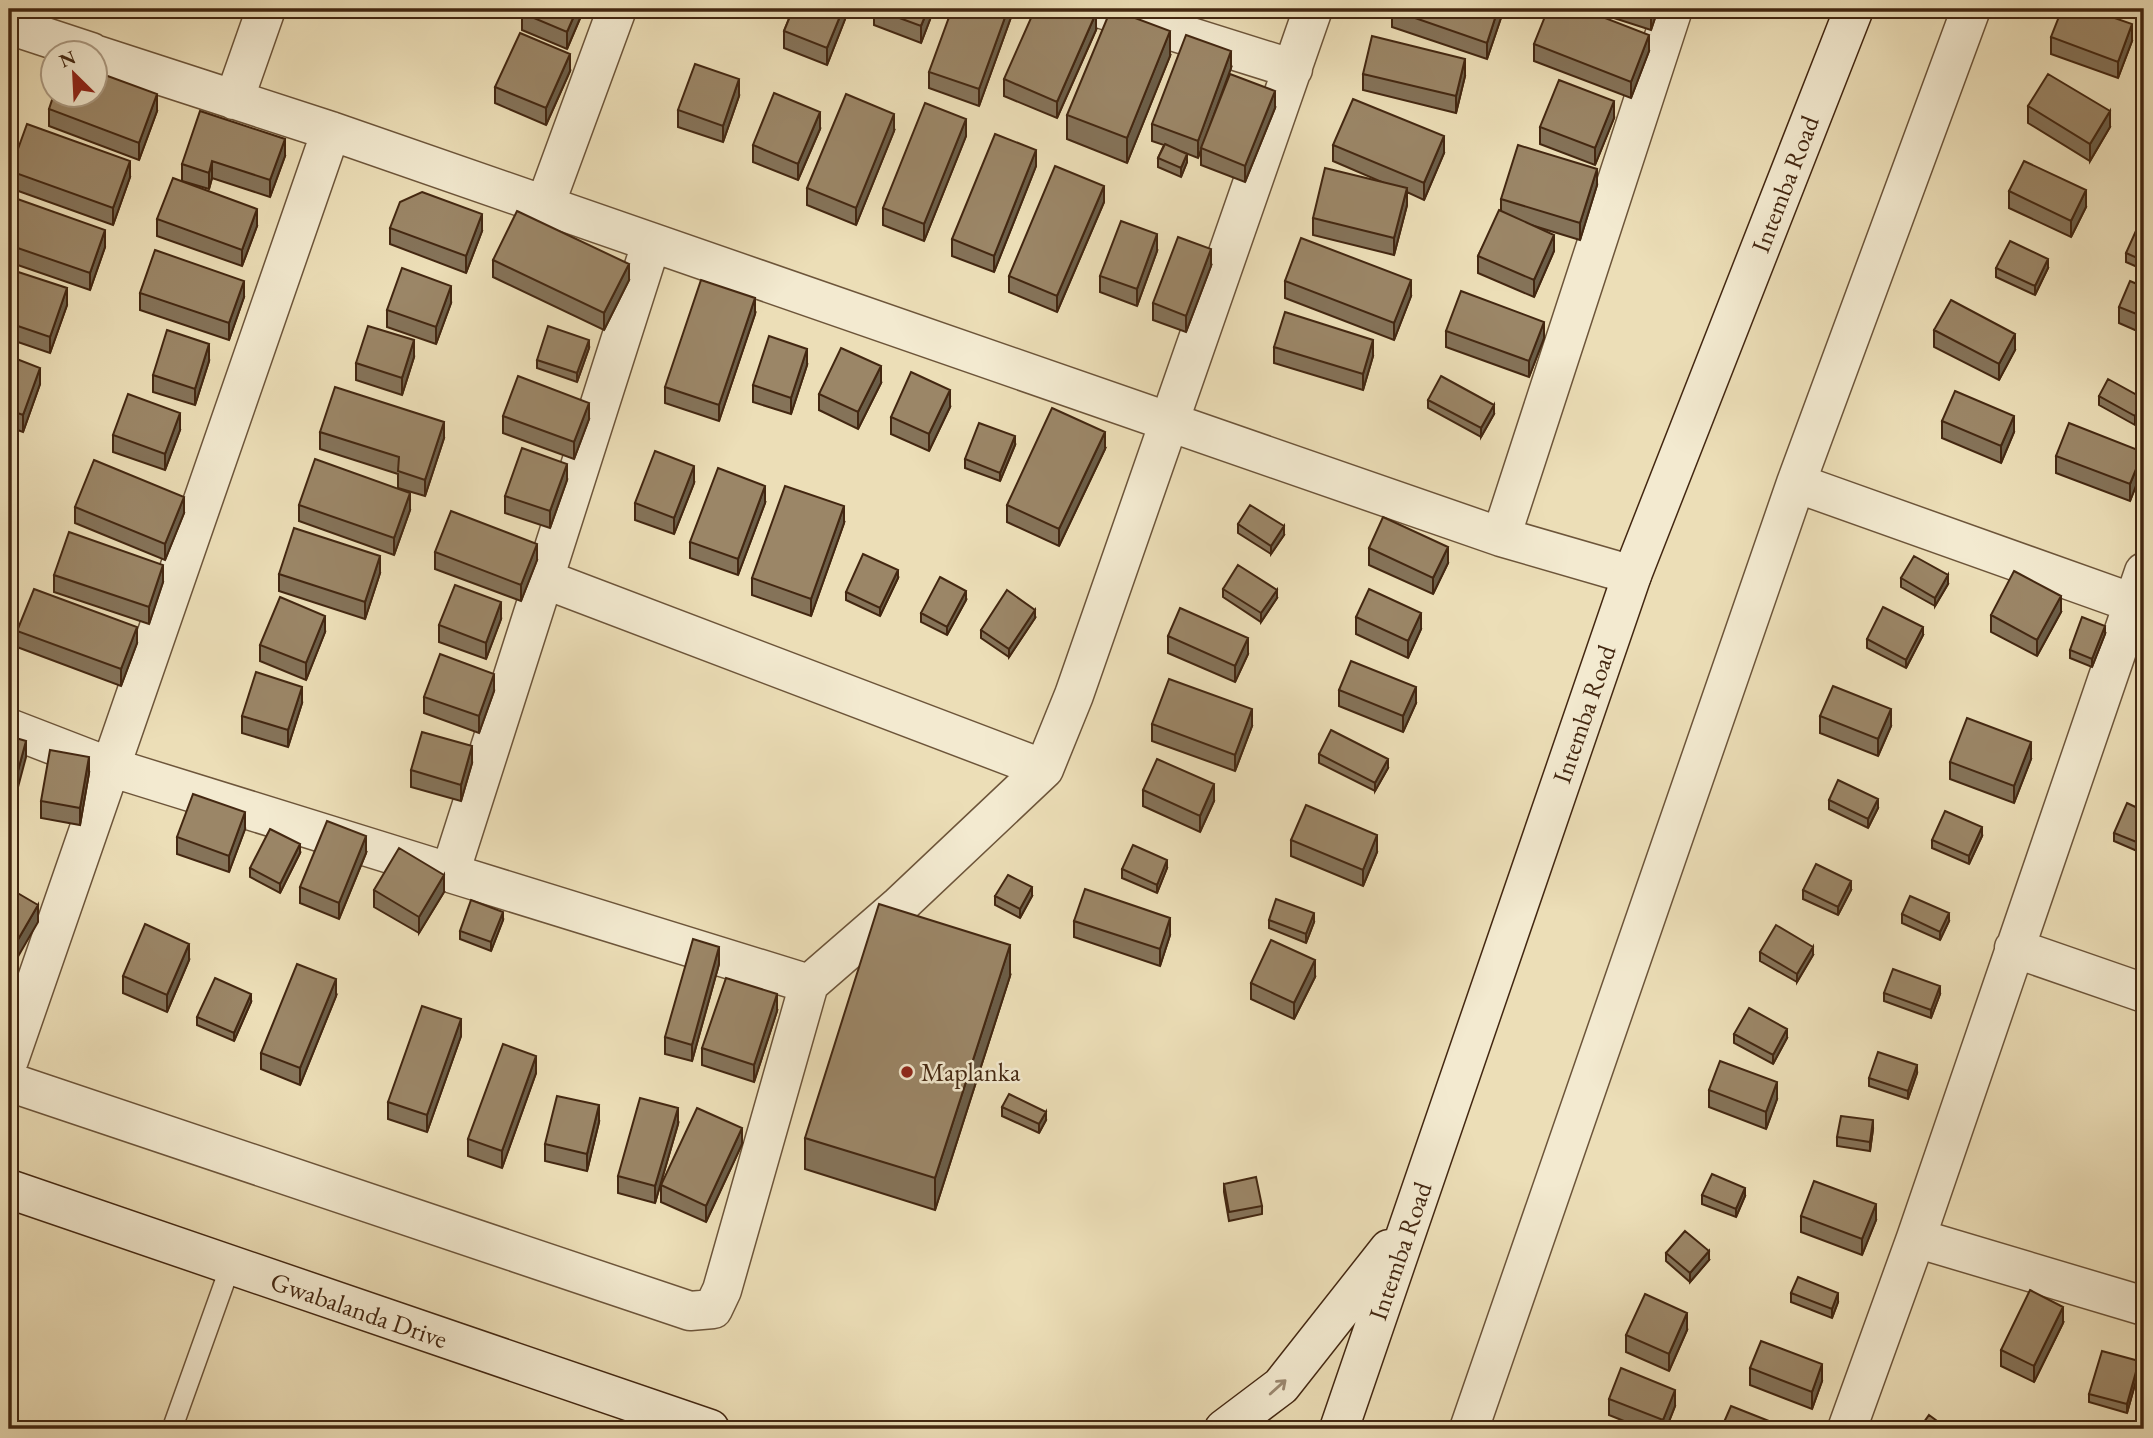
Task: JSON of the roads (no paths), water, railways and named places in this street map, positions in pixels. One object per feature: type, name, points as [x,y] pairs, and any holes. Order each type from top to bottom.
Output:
[{"type":"street","points":[[233,100],[266,9]]},
{"type":"street","points":[[545,205],[617,9]]},
{"type":"street","points":[[1102,9],[1293,69]]},
{"type":"street","points":[[9,1082],[691,1311],[713,1309],[722,1290],[809,984],[900,905],[1044,769],[1074,695],[1313,9]]},
{"type":"street","points":[[1501,537],[1673,9]]},
{"type":"street","name":"Intemba Road","points":[[1339,1429],[1632,575],[1854,9]]},
{"type":"street","points":[[1469,1429],[1796,483],[1971,9]]},
{"type":"street","points":[[9,25],[48,38]]},
{"type":"street","points":[[108,58],[331,131],[1501,537],[1632,575]]},
{"type":"street","points":[[9,1060],[331,131]]},
{"type":"street","points":[[450,873],[651,244]]},
{"type":"street","points":[[1796,483],[2140,594],[1847,1429]]},
{"type":"street","points":[[544,579],[1044,769]]},
{"type":"street","points":[[9,728],[110,767],[809,984]]},
{"type":"street","points":[[2014,948],[2144,993]]},
{"type":"street","name":"Gwabalanda Drive","points":[[9,1189],[230,1267],[710,1429]]},
{"type":"street","points":[[1224,1429],[1281,1386],[1410,1221]]},
{"type":"street","points":[[1916,1238],[2144,1306]]},
{"type":"lane","points":[[172,1429],[230,1267]]},
{"type":"place","name":"Maplanka","points":[[907,1072]]}]
